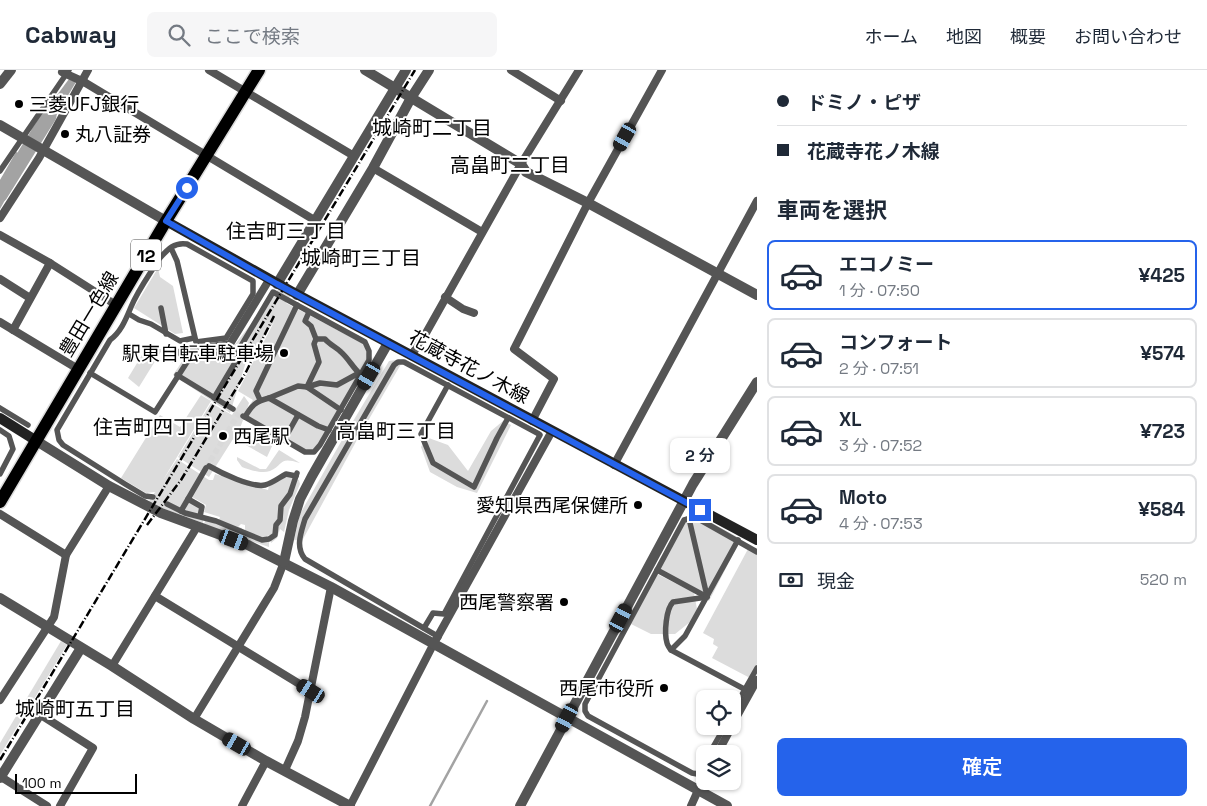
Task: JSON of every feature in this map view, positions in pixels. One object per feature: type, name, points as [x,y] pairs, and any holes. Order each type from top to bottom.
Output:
[{"type":"main road","name":"豊田一色線","points":[[0,502],[35,440],[84,371],[116,305],[259,70]]},
{"type":"main road","name":"花蔵寺花ノ木線","points":[[166,221],[273,282],[297,300],[388,343],[757,540]]},
{"type":"main road","points":[[0,418],[35,440]]},
{"type":"street","points":[[0,84],[11,70]]},
{"type":"street","points":[[0,218],[33,168],[40,148],[88,70]]},
{"type":"street","points":[[209,70],[354,156]]},
{"type":"street","points":[[365,70],[521,164],[526,172],[588,203],[757,295]]},
{"type":"street","points":[[173,358],[181,352],[230,344],[316,221],[406,70]]},
{"type":"street","points":[[260,400],[256,391],[297,300],[374,168],[411,98],[429,70]]},
{"type":"street","points":[[511,70],[561,100]]},
{"type":"street","points":[[411,356],[426,333],[521,164],[579,70]]},
{"type":"street","points":[[532,420],[554,379],[514,349],[588,203],[662,70]]},
{"type":"street","points":[[0,171],[64,71],[316,221]]},
{"type":"street","points":[[0,125],[166,221]]},
{"type":"street","points":[[374,168],[482,232]]},
{"type":"street","points":[[614,465],[757,201]]},
{"type":"street","points":[[0,235],[50,263],[116,305]]},
{"type":"street","points":[[154,497],[145,496],[63,445],[57,434],[58,426],[84,371],[110,340],[116,336],[129,314],[130,307],[159,259],[171,248],[179,243],[187,244],[254,281],[253,294],[226,338],[198,342],[194,338],[177,260],[171,248]]},
{"type":"street","points":[[13,330],[50,263]]},
{"type":"street","points":[[0,279],[30,298]]},
{"type":"street","points":[[214,398],[239,356],[238,351],[273,292],[297,300],[310,312],[365,342],[369,351],[369,360],[320,445],[312,453],[305,452],[244,416],[260,400],[296,387],[307,387],[320,383],[337,385],[360,374]]},
{"type":"street","points":[[445,297],[462,309],[474,313]]},
{"type":"street","points":[[161,308],[166,334]]},
{"type":"street","points":[[307,387],[319,362],[314,344],[316,339],[311,326],[305,321],[310,312]]},
{"type":"street","points":[[129,314],[180,341],[194,338]]},
{"type":"street","points":[[0,322],[155,412],[185,362],[193,357],[238,351]]},
{"type":"street","points":[[316,339],[325,339],[329,345],[341,352],[360,374]]},
{"type":"street","points":[[194,719],[274,588],[284,562],[293,520],[300,499],[388,343]]},
{"type":"street","points":[[424,628],[434,613],[444,614],[540,435],[404,362],[398,362],[394,365],[305,519],[299,541],[300,549],[305,559],[424,628],[436,641]]},
{"type":"street","points":[[177,375],[232,409]]},
{"type":"street","points":[[520,806],[684,502],[757,382]]},
{"type":"street","points":[[448,385],[421,434],[433,463],[474,487],[508,418]]},
{"type":"street","points":[[307,387],[341,410]]},
{"type":"street","points":[[269,398],[318,426],[329,430]]},
{"type":"street","points":[[0,408],[28,425]]},
{"type":"street","points":[[284,440],[298,415]]},
{"type":"street","points":[[0,430],[9,436],[13,449],[0,474]]},
{"type":"street","points":[[0,598],[112,666],[194,719],[266,761],[350,806],[436,641],[552,431]]},
{"type":"street","points":[[35,440],[109,486],[161,514],[248,545],[436,641],[567,718],[696,789]]},
{"type":"street","points":[[168,504],[181,511],[241,530],[262,540],[269,539],[276,535],[281,506],[290,494],[297,474],[286,474],[271,483],[260,486],[226,476],[208,467],[181,511]]},
{"type":"street","points":[[1,696],[54,617],[66,555],[109,486]]},
{"type":"street","points":[[188,499],[202,507],[200,516]]},
{"type":"street","points":[[0,514],[66,555]]},
{"type":"street","points":[[696,774],[588,716],[585,711],[585,704],[684,520],[695,517],[757,552]]},
{"type":"street","points":[[690,523],[707,597]]},
{"type":"street","points":[[112,666],[197,527]]},
{"type":"street","points":[[671,650],[685,636],[738,540]]},
{"type":"street","points":[[657,570],[707,597]]},
{"type":"street","points":[[285,770],[298,741],[311,691],[331,587]]},
{"type":"street","points":[[155,596],[311,691]]},
{"type":"street","points":[[707,597],[673,602],[670,605],[667,615],[666,644],[671,650],[746,690]]},
{"type":"street","points":[[47,806],[0,778],[81,648]]},
{"type":"street","points":[[741,698],[757,668]]},
{"type":"street","points":[[741,709],[757,680]]},
{"type":"street","points":[[41,715],[93,748],[60,806]]},
{"type":"street","points":[[242,806],[266,761]]},
{"type":"street","points":[[691,806],[698,790],[727,806]]},
{"type":"shaded area","points":[[69,79],[76,82],[44,136],[31,130]]},
{"type":"shaded area","points":[[16,152],[29,157],[0,209],[0,180]]},
{"type":"shaded area","points":[[158,268],[160,277],[173,286],[183,333],[175,334],[134,308]]},
{"type":"shaded area","points":[[279,288],[291,295],[286,303],[364,344],[368,358],[320,443],[312,450],[306,450],[245,415],[240,428],[209,477],[178,457],[211,403],[232,415],[244,396],[249,403],[247,409],[253,400],[238,391],[274,322],[246,362],[230,413],[173,375],[183,360],[191,355],[233,347]]},
{"type":"shaded area","points":[[154,345],[162,350],[139,387],[128,378],[145,350]]},
{"type":"shaded area","points":[[404,359],[358,438],[302,541],[294,540],[300,514],[389,361]]},
{"type":"shaded area","points":[[201,395],[211,401],[163,480],[177,459],[209,480],[213,480],[215,474],[268,490],[269,486],[286,475],[299,480],[300,484],[289,510],[284,532],[280,529],[277,538],[271,543],[270,535],[267,536],[269,537],[269,547],[245,539],[245,525],[241,524],[238,527],[242,528],[244,539],[204,525],[206,516],[219,520],[220,517],[204,512],[206,505],[192,497],[204,505],[203,523],[148,503],[155,492],[146,493],[121,478],[160,415],[180,427]]},
{"type":"shaded area","points":[[503,421],[511,425],[477,493],[457,487],[430,472],[421,447],[426,437],[448,445],[468,471],[491,431]]},
{"type":"shaded area","points":[[252,439],[273,444],[267,457],[244,444]]},
{"type":"shaded area","points":[[279,450],[300,463],[288,460],[270,471],[263,472],[242,467],[237,460],[237,457],[260,469],[266,469]]},
{"type":"shaded area","points":[[694,513],[741,539],[709,601],[694,593],[697,609],[690,622],[675,634],[651,634],[631,624],[657,574],[685,588],[654,570],[683,518]]},
{"type":"shaded area","points":[[748,549],[757,554],[757,664],[750,678],[712,658],[718,647],[713,644],[714,639],[703,633]]},
{"type":"shaded area","points":[[61,641],[67,645],[0,755],[0,743]]},
{"type":"waterway","points":[[0,195],[49,116]]},
{"type":"waterway","points":[[430,806],[487,701]]},
{"type":"tunnel","points":[[206,468],[239,413]]},
{"type":"tunnel","points":[[153,497],[167,504]]},
{"type":"railway","points":[[0,760],[415,70]]},
{"type":"railway","points":[[147,525],[181,480],[246,372],[274,316]]},
{"type":"place","name":"三菱UFJ銀行","points":[[19,104]]},
{"type":"place","name":"丸八証券","points":[[65,134]]},
{"type":"place","name":"駅東自転車駐車場","points":[[284,353]]},
{"type":"place","name":"西尾駅","points":[[223,436]]},
{"type":"place","name":"愛知県西尾保健所","points":[[638,505]]},
{"type":"place","name":"西尾警察署","points":[[564,602]]},
{"type":"place","name":"西尾市役所","points":[[664,688]]},
{"type":"district","name":"城崎町二丁目","points":[[432,128]]},
{"type":"district","name":"高畠町二丁目","points":[[510,165]]},
{"type":"district","name":"住吉町三丁目","points":[[286,231]]},
{"type":"district","name":"城崎町三丁目","points":[[361,258]]},
{"type":"district","name":"住吉町四丁目","points":[[153,427]]},
{"type":"district","name":"高畠町三丁目","points":[[396,431]]},
{"type":"district","name":"城崎町五丁目","points":[[75,709]]},
{"type":"route","points":[[187,188],[166,221],[277,284],[700,510]]}]
